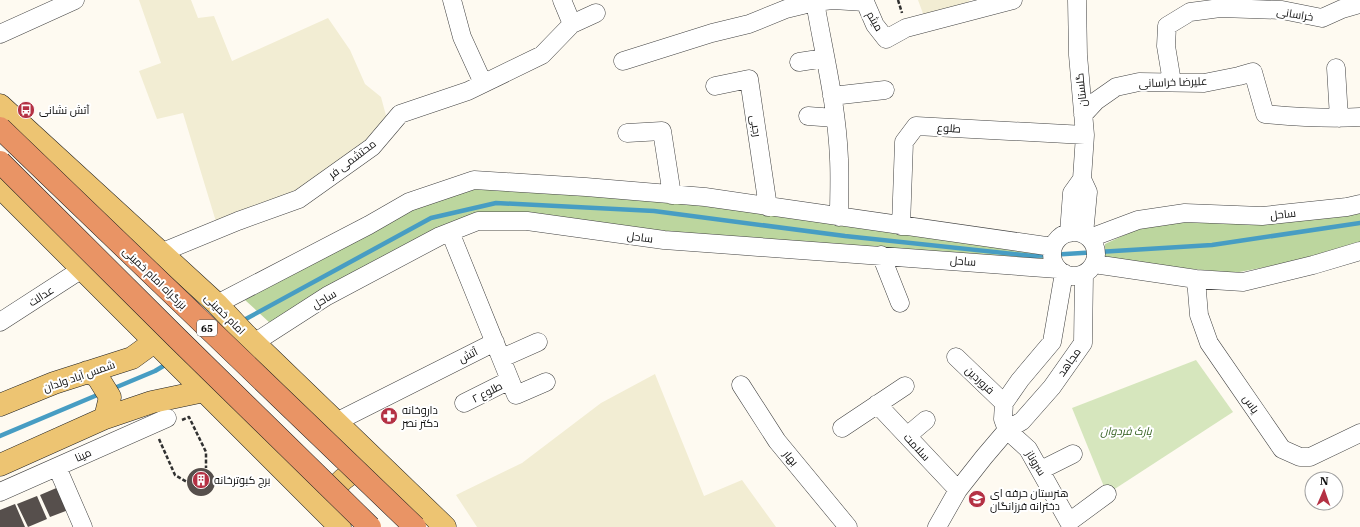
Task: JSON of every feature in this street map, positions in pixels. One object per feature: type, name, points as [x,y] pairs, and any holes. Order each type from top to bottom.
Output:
[{"type":"highway","name":"بزرگراه امام خمینی","points":[[0,128],[415,527]]},
{"type":"highway","name":"65","points":[[0,162],[370,527]]},
{"type":"main road","name":"امام خمینی","points":[[0,105],[217,304],[254,343],[445,527]]},
{"type":"main road","points":[[0,187],[334,521]]},
{"type":"main road","name":"شمس آباد ولدان","points":[[0,405],[54,383],[132,358],[154,342]]},
{"type":"main road","points":[[87,372],[97,376],[110,397],[105,418]]},
{"type":"main road","points":[[0,465],[105,418],[152,402],[204,391]]},
{"type":"main road","points":[[304,491],[318,489],[330,483],[341,473],[350,460],[354,450],[354,439]]},
{"type":"main road","points":[[334,521],[329,503],[334,490],[354,471],[366,467],[382,466]]},
{"type":"street","points":[[0,34],[75,0]]},
{"type":"street","points":[[452,0],[462,37],[483,83]]},
{"type":"street","points":[[562,0],[572,24],[596,13]]},
{"type":"street","name":"میثم","points":[[623,61],[712,33],[749,24],[783,5],[833,0],[865,2],[875,25],[886,39],[906,28],[1013,0]]},
{"type":"street","name":"گلستان","points":[[1076,0],[1078,55],[1085,135],[1082,179],[1088,192],[1081,235]]},
{"type":"street","points":[[815,2],[835,118],[839,158],[839,217]]},
{"type":"street","name":"خراسانی","points":[[1172,82],[1166,46],[1167,26],[1190,12],[1220,8],[1282,10],[1322,18],[1342,9],[1360,4]]},
{"type":"street","name":"محتشمی فر","points":[[160,253],[238,221],[299,199],[372,147],[400,114],[468,91],[542,55],[572,24]]},
{"type":"street","points":[[799,62],[825,58]]},
{"type":"street","points":[[1336,68],[1339,118]]},
{"type":"street","name":"علیرضا خراسانی","points":[[1083,115],[1096,102],[1116,87],[1139,82],[1204,83],[1253,72],[1265,114],[1339,118],[1360,117]]},
{"type":"street","name":"رجبی","points":[[715,86],[749,79],[768,207]]},
{"type":"street","points":[[832,96],[886,90]]},
{"type":"street","points":[[808,116],[835,118]]},
{"type":"street","name":"طلوع","points":[[901,226],[904,142],[916,126],[1085,135]]},
{"type":"street","points":[[627,133],[662,131],[672,194]]},
{"type":"street","points":[[217,304],[370,225],[409,202],[474,180],[586,187],[705,197],[1053,247],[1052,255],[1054,262],[1061,271],[1052,342],[1020,380],[1004,403],[1003,419],[1007,430]]},
{"type":"street","name":"ساحل","points":[[1053,247],[1062,236],[1081,235],[1138,220],[1185,213],[1262,216],[1347,207],[1360,204]]},
{"type":"street","name":"ساحل","points":[[254,343],[327,296],[440,236],[478,221],[527,221],[664,240],[881,255],[1061,271],[1070,276],[1089,269],[1243,282],[1313,265],[1360,251]]},
{"type":"street","points":[[450,232],[513,388]]},
{"type":"street","points":[[1081,235],[1094,244],[1096,251],[1096,258],[1089,269]]},
{"type":"street","points":[[881,255],[900,303]]},
{"type":"street","name":"عدالت","points":[[0,322],[82,269]]},
{"type":"street","name":"مجاهد","points":[[937,527],[958,490],[984,457],[1007,430],[1022,421],[1047,393],[1083,343],[1089,269]]},
{"type":"street","name":"یاس","points":[[1196,279],[1199,315],[1209,343],[1282,449],[1300,457],[1310,457],[1360,433]]},
{"type":"street","name":"آتش","points":[[336,422],[495,342]]},
{"type":"street","points":[[502,358],[538,342]]},
{"type":"street","name":"فروردین","points":[[956,357],[1004,403]]},
{"type":"street","name":"طلوع ۲","points":[[464,403],[513,388],[546,382]]},
{"type":"street","name":"بهار","points":[[741,385],[777,441],[848,527]]},
{"type":"street","points":[[842,428],[905,386]]},
{"type":"street","name":"سلامت","points":[[877,404],[958,490]]},
{"type":"street","name":"مینا","points":[[0,492],[167,418]]},
{"type":"street","points":[[907,436],[926,420]]},
{"type":"street","name":"سروناز","points":[[1007,430],[1028,449],[1069,522],[1107,494]]},
{"type":"street","points":[[1041,470],[1073,454]]},
{"type":"street","points":[[57,467],[83,527]]},
{"type":"path","points":[[189,417],[206,452],[206,468]]},
{"type":"path","points":[[159,438],[175,475],[187,482]]},
{"type":"shaded area","points":[[139,0],[191,0],[198,18],[214,16],[232,61],[328,18],[350,50],[365,84],[381,97],[388,123],[370,141],[311,183],[217,225],[183,113],[157,119],[139,71],[161,63]]},
{"type":"shaded area","points":[[918,0],[969,0],[970,3],[925,19]]},
{"type":"shaded area","points":[[655,374],[704,496],[742,480],[776,527],[477,527],[456,495],[522,463],[601,403]]},
{"type":"green space","points":[[475,188],[660,201],[755,212],[1041,254],[1045,262],[696,235],[488,215],[270,323],[245,300],[410,210]]},
{"type":"green space","points":[[1360,211],[1360,243],[1302,260],[1234,273],[1102,260],[1105,244],[1144,226],[1178,222],[1262,223]]},
{"type":"green space","name":"پارک فردوان","points":[[1196,360],[1233,412],[1107,494],[1072,408]]},
{"type":"building","name":"برج کبوترخانه","points":[[201,468],[211,472],[215,482],[211,492],[201,496],[191,492],[187,482],[191,472]]},
{"type":"building","points":[[61,486],[71,509],[50,517],[40,495]]},
{"type":"building","points":[[37,496],[47,519],[28,527],[17,504]]},
{"type":"building","points":[[15,504],[25,527],[0,527],[0,510]]},
{"type":"waterway","points":[[244,320],[431,218],[496,203],[654,211],[845,236],[1033,256],[1212,245],[1360,223]]},
{"type":"waterway","points":[[112,389],[155,371],[165,365]]},
{"type":"waterway","points":[[0,436],[102,393]]},
{"type":"place","name":"آتش نشانی","points":[[26,110]]},
{"type":"place","name":"داروخانه دکتر نصر","points":[[389,416]]},
{"type":"place","name":"برج کبوترخانه","points":[[201,480]]},
{"type":"place","name":"هنرستان حرفه ای دخترانه فرزانگان","points":[[977,499]]}]
